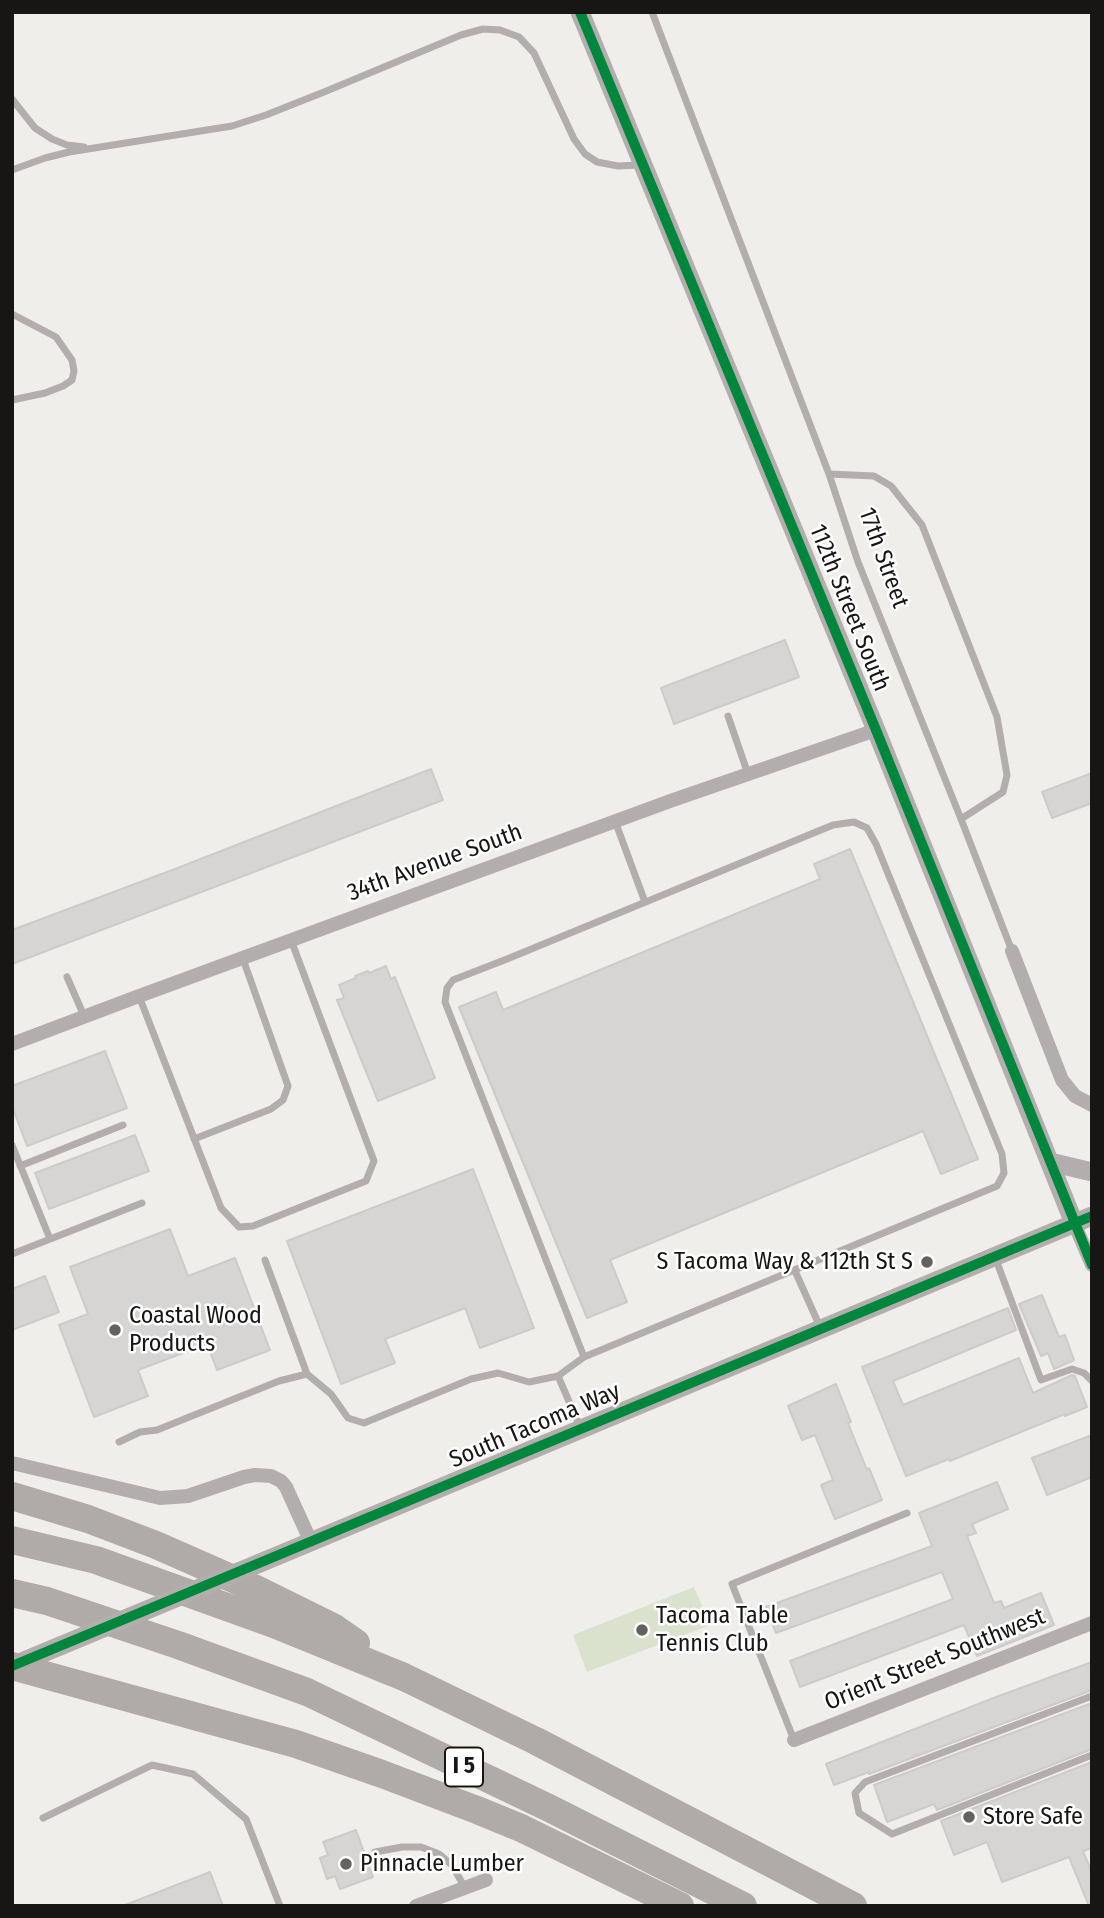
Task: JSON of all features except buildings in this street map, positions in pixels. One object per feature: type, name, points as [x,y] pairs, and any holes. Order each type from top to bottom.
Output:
[{"type":"highway","points":[[12,1496],[115,1529],[256,1589],[333,1627],[404,1677]]},
{"type":"highway","name":"I 5","points":[[12,1540],[96,1560],[274,1624],[404,1677],[536,1741],[853,1906]]},
{"type":"highway","name":"I 5","points":[[12,1593],[47,1601],[307,1692],[549,1808],[743,1906]]},
{"type":"highway","points":[[22,1662],[296,1744],[382,1774],[521,1828],[680,1906]]},
{"type":"street","name":"112th Street South","points":[[580,12],[876,730],[1049,1161],[1083,1219]]},
{"type":"street","name":"34th Avenue South","points":[[12,1044],[615,821],[876,730]]},
{"type":"street","name":"17th Street","points":[[1012,951],[1062,1080],[1075,1096],[1092,1105]]},
{"type":"street","points":[[1049,1161],[1092,1172]]},
{"type":"street","points":[[1083,1219],[1092,1265]]},
{"type":"street","name":"South Tacoma Way","points":[[22,1662],[1083,1219]]},
{"type":"street","points":[[12,1463],[160,1499],[188,1496],[244,1477],[271,1476],[286,1487],[311,1542]]},
{"type":"street","name":"Orient Street Southwest","points":[[794,1740],[1092,1623]]},
{"type":"street","points":[[416,1906],[486,1880]]},
{"type":"lane","name":"17th Street","points":[[652,12],[829,474],[858,562],[1012,951]]},
{"type":"lane","points":[[12,170],[69,152],[189,134],[243,122],[482,29],[500,30],[519,37],[534,53],[573,139],[585,154],[597,162],[618,166],[643,165]]},
{"type":"lane","points":[[12,99],[35,128],[52,139],[67,145],[84,147],[117,144]]},
{"type":"lane","points":[[12,314],[56,337],[72,360],[74,371],[72,380],[63,386],[12,400]]},
{"type":"lane","points":[[829,474],[874,476],[891,486],[922,525],[997,717],[1007,775],[1003,792],[961,819]]},
{"type":"lane","points":[[728,716],[748,774]]},
{"type":"lane","points":[[615,821],[645,902]]},
{"type":"lane","points":[[264,1260],[307,1374],[331,1394],[348,1418],[364,1423],[471,1379],[498,1373],[529,1382],[558,1376],[584,1357],[997,1186],[1004,1173],[1003,1154],[887,870],[867,828],[854,822],[833,825],[453,980],[447,988],[445,1002],[584,1357]]},
{"type":"lane","points":[[139,996],[221,1208],[239,1227],[253,1226],[366,1181],[374,1161],[291,940]]},
{"type":"lane","points":[[194,1139],[271,1109],[283,1100],[288,1086],[243,958]]},
{"type":"lane","points":[[67,977],[84,1017]]},
{"type":"lane","points":[[20,1166],[123,1125]]},
{"type":"lane","points":[[12,1145],[50,1240]]},
{"type":"lane","points":[[12,1254],[142,1203]]},
{"type":"lane","points":[[994,1257],[1041,1380],[1072,1369],[1084,1373],[1092,1381]]},
{"type":"lane","points":[[795,1271],[821,1329]]},
{"type":"lane","points":[[119,1442],[140,1432],[158,1430],[279,1381],[307,1374]]},
{"type":"lane","points":[[558,1376],[581,1429]]},
{"type":"lane","points":[[794,1740],[732,1584],[907,1513]]},
{"type":"lane","points":[[1092,1696],[865,1782],[855,1793],[859,1814],[892,1834],[1092,1755]]},
{"type":"lane","points":[[43,1818],[152,1765],[193,1774],[246,1819],[280,1906]]},
{"type":"lane","points":[[375,1852],[421,1847],[439,1854],[452,1865],[465,1888]]},
{"type":"green space","name":"Tacoma Table Tennis Club","points":[[694,1587],[710,1625],[587,1672],[573,1635]]},
{"type":"cycle path","points":[[580,12],[876,730],[1092,1265]]},
{"type":"cycle path","points":[[12,1666],[1092,1216]]},
{"type":"place","name":"S Tacoma Way & 112th St S","points":[[927,1262]]},
{"type":"place","name":"Coastal Wood Products","points":[[115,1330]]},
{"type":"place","name":"Tacoma Table Tennis Club","points":[[642,1630]]},
{"type":"place","name":"Store Safe","points":[[969,1817]]},
{"type":"place","name":"Pinnacle Lumber","points":[[346,1864]]}]
